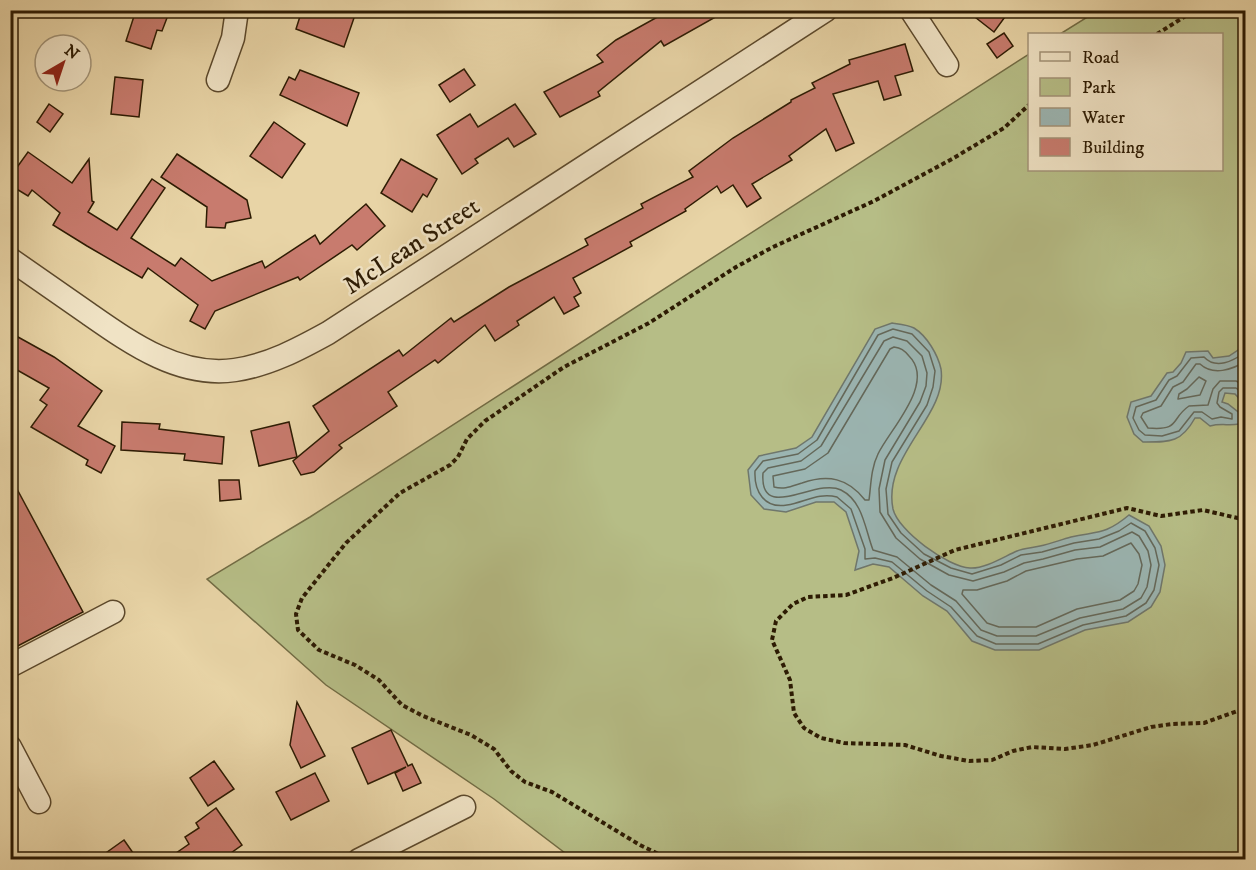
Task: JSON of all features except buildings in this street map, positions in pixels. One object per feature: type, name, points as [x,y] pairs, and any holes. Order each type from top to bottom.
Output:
[{"type":"street","points":[[218,80],[233,38],[237,10]]},
{"type":"street","name":"McLean Street","points":[[10,259],[125,339],[158,357],[181,366],[207,370],[234,370],[261,364],[296,351],[328,333],[826,10]]},
{"type":"street","points":[[912,10],[947,65]]},
{"type":"street","points":[[10,666],[113,612]]},
{"type":"street","points":[[10,747],[39,802]]},
{"type":"street","points":[[359,860],[464,807]]},
{"type":"path","points":[[1159,33],[1195,10]]},
{"type":"path","points":[[671,860],[640,845],[552,792],[525,782],[511,771],[494,749],[402,705],[379,680],[355,665],[319,650],[298,630],[296,614],[302,597],[346,543],[400,493],[450,465],[458,457],[467,439],[485,421],[564,367],[649,323],[736,267],[874,201],[952,159],[1004,128],[1028,105]]},
{"type":"path","points":[[1245,520],[1203,510],[1161,516],[1127,508],[944,554],[893,578],[846,595],[808,597],[793,604],[776,621],[772,640],[790,680],[794,713],[804,728],[821,738],[844,743],[905,745],[941,756],[969,761],[992,760],[1013,751],[1032,747],[1065,749],[1093,745],[1151,728],[1172,724],[1204,723],[1245,708]]},
{"type":"green space","points":[[1097,11],[1245,11],[1245,859],[573,859],[494,799],[326,685],[207,579],[310,517],[1028,55],[1028,171],[1223,171],[1223,33],[1062,33]]},
{"type":"water","points":[[892,323],[909,326],[919,331],[931,346],[941,369],[940,386],[935,403],[905,453],[892,489],[893,509],[904,527],[937,555],[961,566],[976,568],[1020,550],[1107,529],[1129,515],[1149,526],[1161,546],[1165,565],[1160,592],[1151,607],[1128,622],[1085,630],[1039,650],[995,650],[972,641],[947,611],[923,596],[889,567],[873,564],[855,570],[859,551],[846,512],[834,502],[816,502],[786,512],[764,509],[751,495],[748,470],[759,456],[796,448],[812,437],[875,329]]},
{"type":"water","points":[[1245,333],[1245,405],[1235,394],[1225,393],[1222,402],[1242,415],[1239,424],[1210,426],[1200,418],[1195,418],[1180,437],[1161,442],[1143,442],[1134,434],[1127,417],[1131,402],[1151,396],[1167,373],[1173,372],[1181,363],[1186,352],[1208,351],[1213,358],[1229,356],[1241,348],[1242,335]]}]
